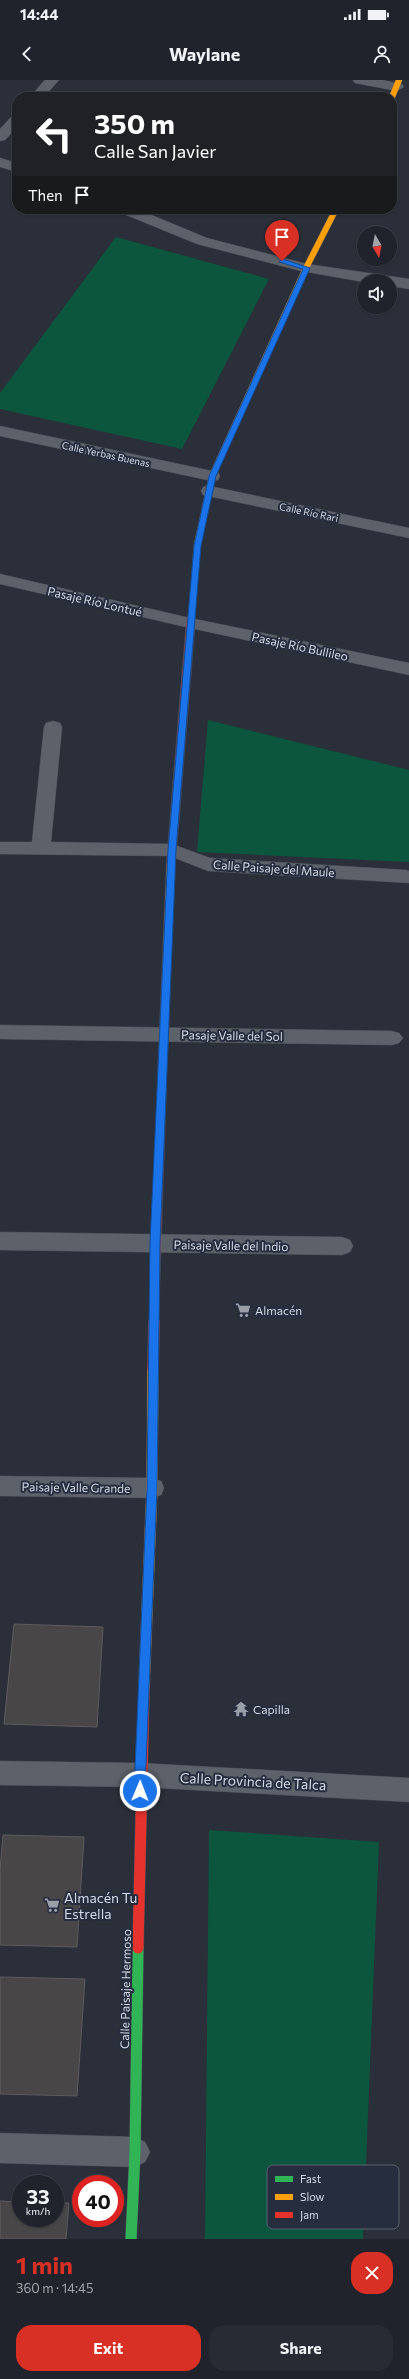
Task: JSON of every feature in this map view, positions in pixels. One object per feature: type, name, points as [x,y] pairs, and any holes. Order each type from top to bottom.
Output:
[{"type":"street","points":[[41,92],[52,80]]},
{"type":"street","points":[[360,80],[396,88]]},
{"type":"street","points":[[0,137],[12,124]]},
{"type":"street","points":[[0,162],[12,166]]},
{"type":"street","points":[[149,214],[202,241],[306,268],[357,276]]},
{"type":"street","name":"Calle Paisaje Hermoso","points":[[131,2239],[134,2152],[140,1775],[152,1488],[155,1243],[166,1033],[172,850],[197,546],[211,484],[306,268],[333,214]]},
{"type":"street","points":[[397,282],[409,284]]},
{"type":"street","name":"Calle Yerbas Buenas","points":[[0,431],[211,484]]},
{"type":"street","name":"Calle Río Rari","points":[[211,484],[409,533]]},
{"type":"street","name":"Pasaje Río Lontué","points":[[0,579],[190,624]]},
{"type":"street","name":"Pasaje Río Bullileo","points":[[190,624],[409,669]]},
{"type":"street","points":[[41,848],[53,727]]},
{"type":"street","name":"Calle Paisaje del Maule","points":[[0,848],[172,850],[208,864],[406,877]]},
{"type":"street","name":"Pasaje Valle del Sol","points":[[0,1032],[166,1033],[392,1038]]},
{"type":"street","name":"Paisaje Valle del Indio","points":[[0,1241],[342,1246]]},
{"type":"street","name":"Paisaje Valle Grande","points":[[0,1486],[152,1488]]},
{"type":"street","name":"Calle Provincia de Talca","points":[[0,1773],[140,1775],[409,1790]]},
{"type":"street","points":[[0,2148],[134,2152]]},
{"type":"green space","points":[[116,237],[269,279],[182,449],[0,409],[0,393]]},
{"type":"green space","points":[[208,720],[409,770],[409,862],[197,852]]},
{"type":"green space","points":[[209,1830],[379,1842],[366,2165],[267,2165],[267,2229],[363,2229],[363,2239],[205,2239]]},
{"type":"building","points":[[14,1624],[103,1627],[97,1727],[4,1724]]},
{"type":"building","points":[[3,1835],[84,1837],[77,1947],[0,1945],[0,1870]]},
{"type":"building","points":[[0,1977],[85,1979],[77,2096],[0,2094]]},
{"type":"building","points":[[0,2201],[12,2202],[12,2227],[64,2227],[64,2203],[69,2203],[66,2239],[0,2239]]},
{"type":"traffic: fast","points":[[131,2239],[135,2152],[138,1948]]},
{"type":"traffic: slow","points":[[394,92],[399,80]]},
{"type":"traffic: slow","points":[[196,560],[197,545],[212,476],[306,268],[333,214]]},
{"type":"traffic: slow","points":[[163,1051],[171,862]]},
{"type":"traffic: slow","points":[[144,1688],[152,1488],[153,1370]]},
{"type":"traffic: jam","points":[[171,862],[196,560]]},
{"type":"traffic: jam","points":[[153,1370],[155,1243],[163,1051]]},
{"type":"traffic: jam","points":[[138,1948],[144,1688]]},
{"type":"place","name":"Almacén","points":[[243,1310]]},
{"type":"place","name":"Capilla","points":[[241,1709]]},
{"type":"place","name":"Almacén Tu Estrella","points":[[52,1905]]},
{"type":"route","points":[[140,1791],[152,1488],[155,1243],[166,1033],[172,850],[197,546],[212,476],[306,268],[282,261]]}]
